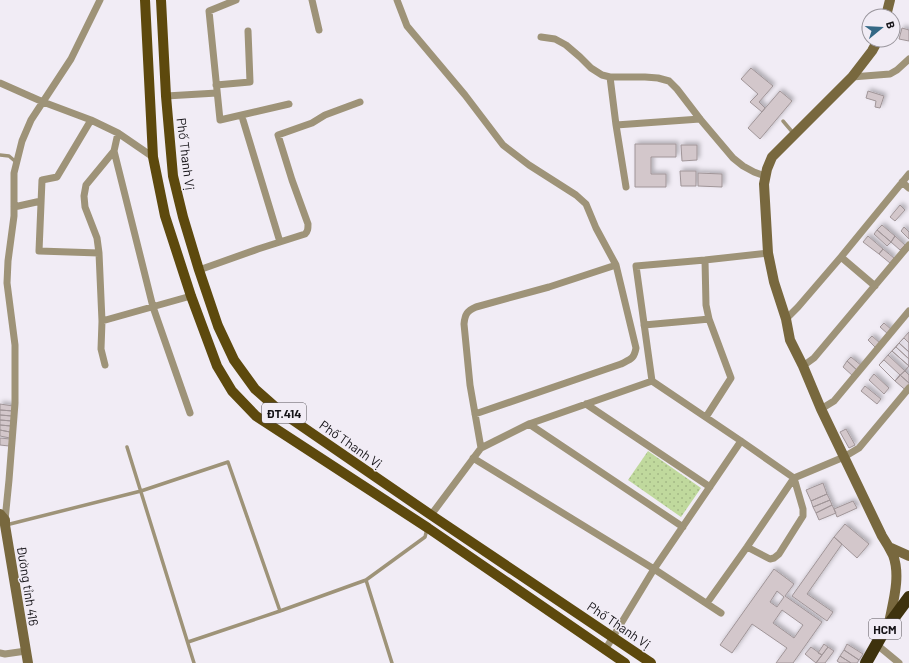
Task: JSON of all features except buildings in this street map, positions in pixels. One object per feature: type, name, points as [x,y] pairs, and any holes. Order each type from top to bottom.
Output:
[{"type":"highway","name":"HCM","points":[[866,663],[884,631],[909,597]]},
{"type":"main road","points":[[145,0],[153,157],[165,216],[191,296],[217,366],[232,391],[256,416],[428,528],[625,663]]},
{"type":"main road","name":"Phố Thanh Vị","points":[[161,0],[166,96],[173,176],[183,217],[218,326],[234,360],[255,389],[281,412],[651,663]]},
{"type":"main road","points":[[428,528],[431,515]]},
{"type":"street","points":[[2,521],[9,480],[15,403],[15,345],[7,283],[14,207],[14,173],[22,141],[31,120],[71,59],[100,0]]},
{"type":"street","points":[[236,0],[209,11],[220,120],[289,104]]},
{"type":"street","points":[[312,0],[319,30]]},
{"type":"street","points":[[397,0],[407,26],[465,95],[503,145],[529,165],[576,195],[586,204],[596,228],[616,265],[636,348],[634,356],[631,360],[475,414]]},
{"type":"street","points":[[216,85],[250,82],[248,31]]},
{"type":"street","points":[[541,37],[555,39],[566,45],[591,68],[602,75],[610,77],[658,78],[669,81],[734,158],[743,166],[765,176]]},
{"type":"street","points":[[874,48],[852,77],[772,156],[767,169],[764,184],[768,253],[774,282],[786,319],[790,340],[803,366],[821,409],[882,536],[893,555],[897,572],[889,624]]},
{"type":"street","points":[[852,77],[890,74],[909,59]]},
{"type":"street","points":[[610,77],[626,187]]},
{"type":"street","points":[[0,83],[118,132],[153,157]]},
{"type":"street","points":[[166,96],[217,93]]},
{"type":"street","points":[[199,270],[305,234],[307,232],[308,224],[278,135],[312,123],[324,115],[360,102]]},
{"type":"street","points":[[616,125],[700,119]]},
{"type":"street","points":[[91,120],[57,177],[42,180],[39,252],[99,253]]},
{"type":"street","points":[[243,120],[280,242]]},
{"type":"street","points":[[118,132],[114,151],[153,308],[190,413]]},
{"type":"street","points":[[105,365],[101,348],[102,321],[99,253],[97,238],[85,207],[84,196],[86,185],[114,151]]},
{"type":"street","points":[[786,319],[841,257],[909,174]]},
{"type":"street","points":[[902,182],[909,188]]},
{"type":"street","points":[[14,207],[41,201]]},
{"type":"street","points":[[803,366],[814,358],[909,245]]},
{"type":"street","points":[[747,547],[770,559],[779,554],[803,516],[794,478],[652,381],[636,266],[768,253]]},
{"type":"street","points":[[841,257],[875,286]]},
{"type":"street","points":[[705,260],[706,305],[709,319],[731,378],[706,417]]},
{"type":"street","points":[[481,448],[467,360],[464,316],[469,310],[476,307],[549,287],[616,265]]},
{"type":"street","points":[[102,321],[153,308],[191,296]]},
{"type":"street","points":[[821,409],[834,401],[909,311]]},
{"type":"street","points":[[644,325],[709,319]]},
{"type":"street","points":[[431,515],[481,448],[529,424],[652,381]]},
{"type":"street","points":[[707,603],[794,478],[844,457],[859,448],[909,388]]},
{"type":"street","points":[[586,404],[710,487]]},
{"type":"street","points":[[529,424],[683,527]]},
{"type":"street","points":[[605,650],[654,569],[741,441]]},
{"type":"street","points":[[473,458],[654,569],[721,613]]},
{"type":"street","name":"Đường tỉnh 416","points":[[2,521],[28,663]]},
{"type":"street","points":[[889,547],[909,556]]},
{"type":"street","points":[[876,644],[899,663]]},
{"type":"street","points":[[0,653],[5,654],[26,651]]},
{"type":"lane","points":[[783,121],[794,134]]},
{"type":"lane","points":[[0,155],[9,156],[17,163]]},
{"type":"lane","points":[[128,447],[194,663]]},
{"type":"lane","points":[[2,521],[141,491],[228,462],[280,611]]},
{"type":"lane","points":[[188,642],[366,580],[425,537],[428,528]]},
{"type":"lane","points":[[366,580],[392,663]]},
{"type":"green space","points":[[648,451],[701,488],[681,517],[628,480]]}]
